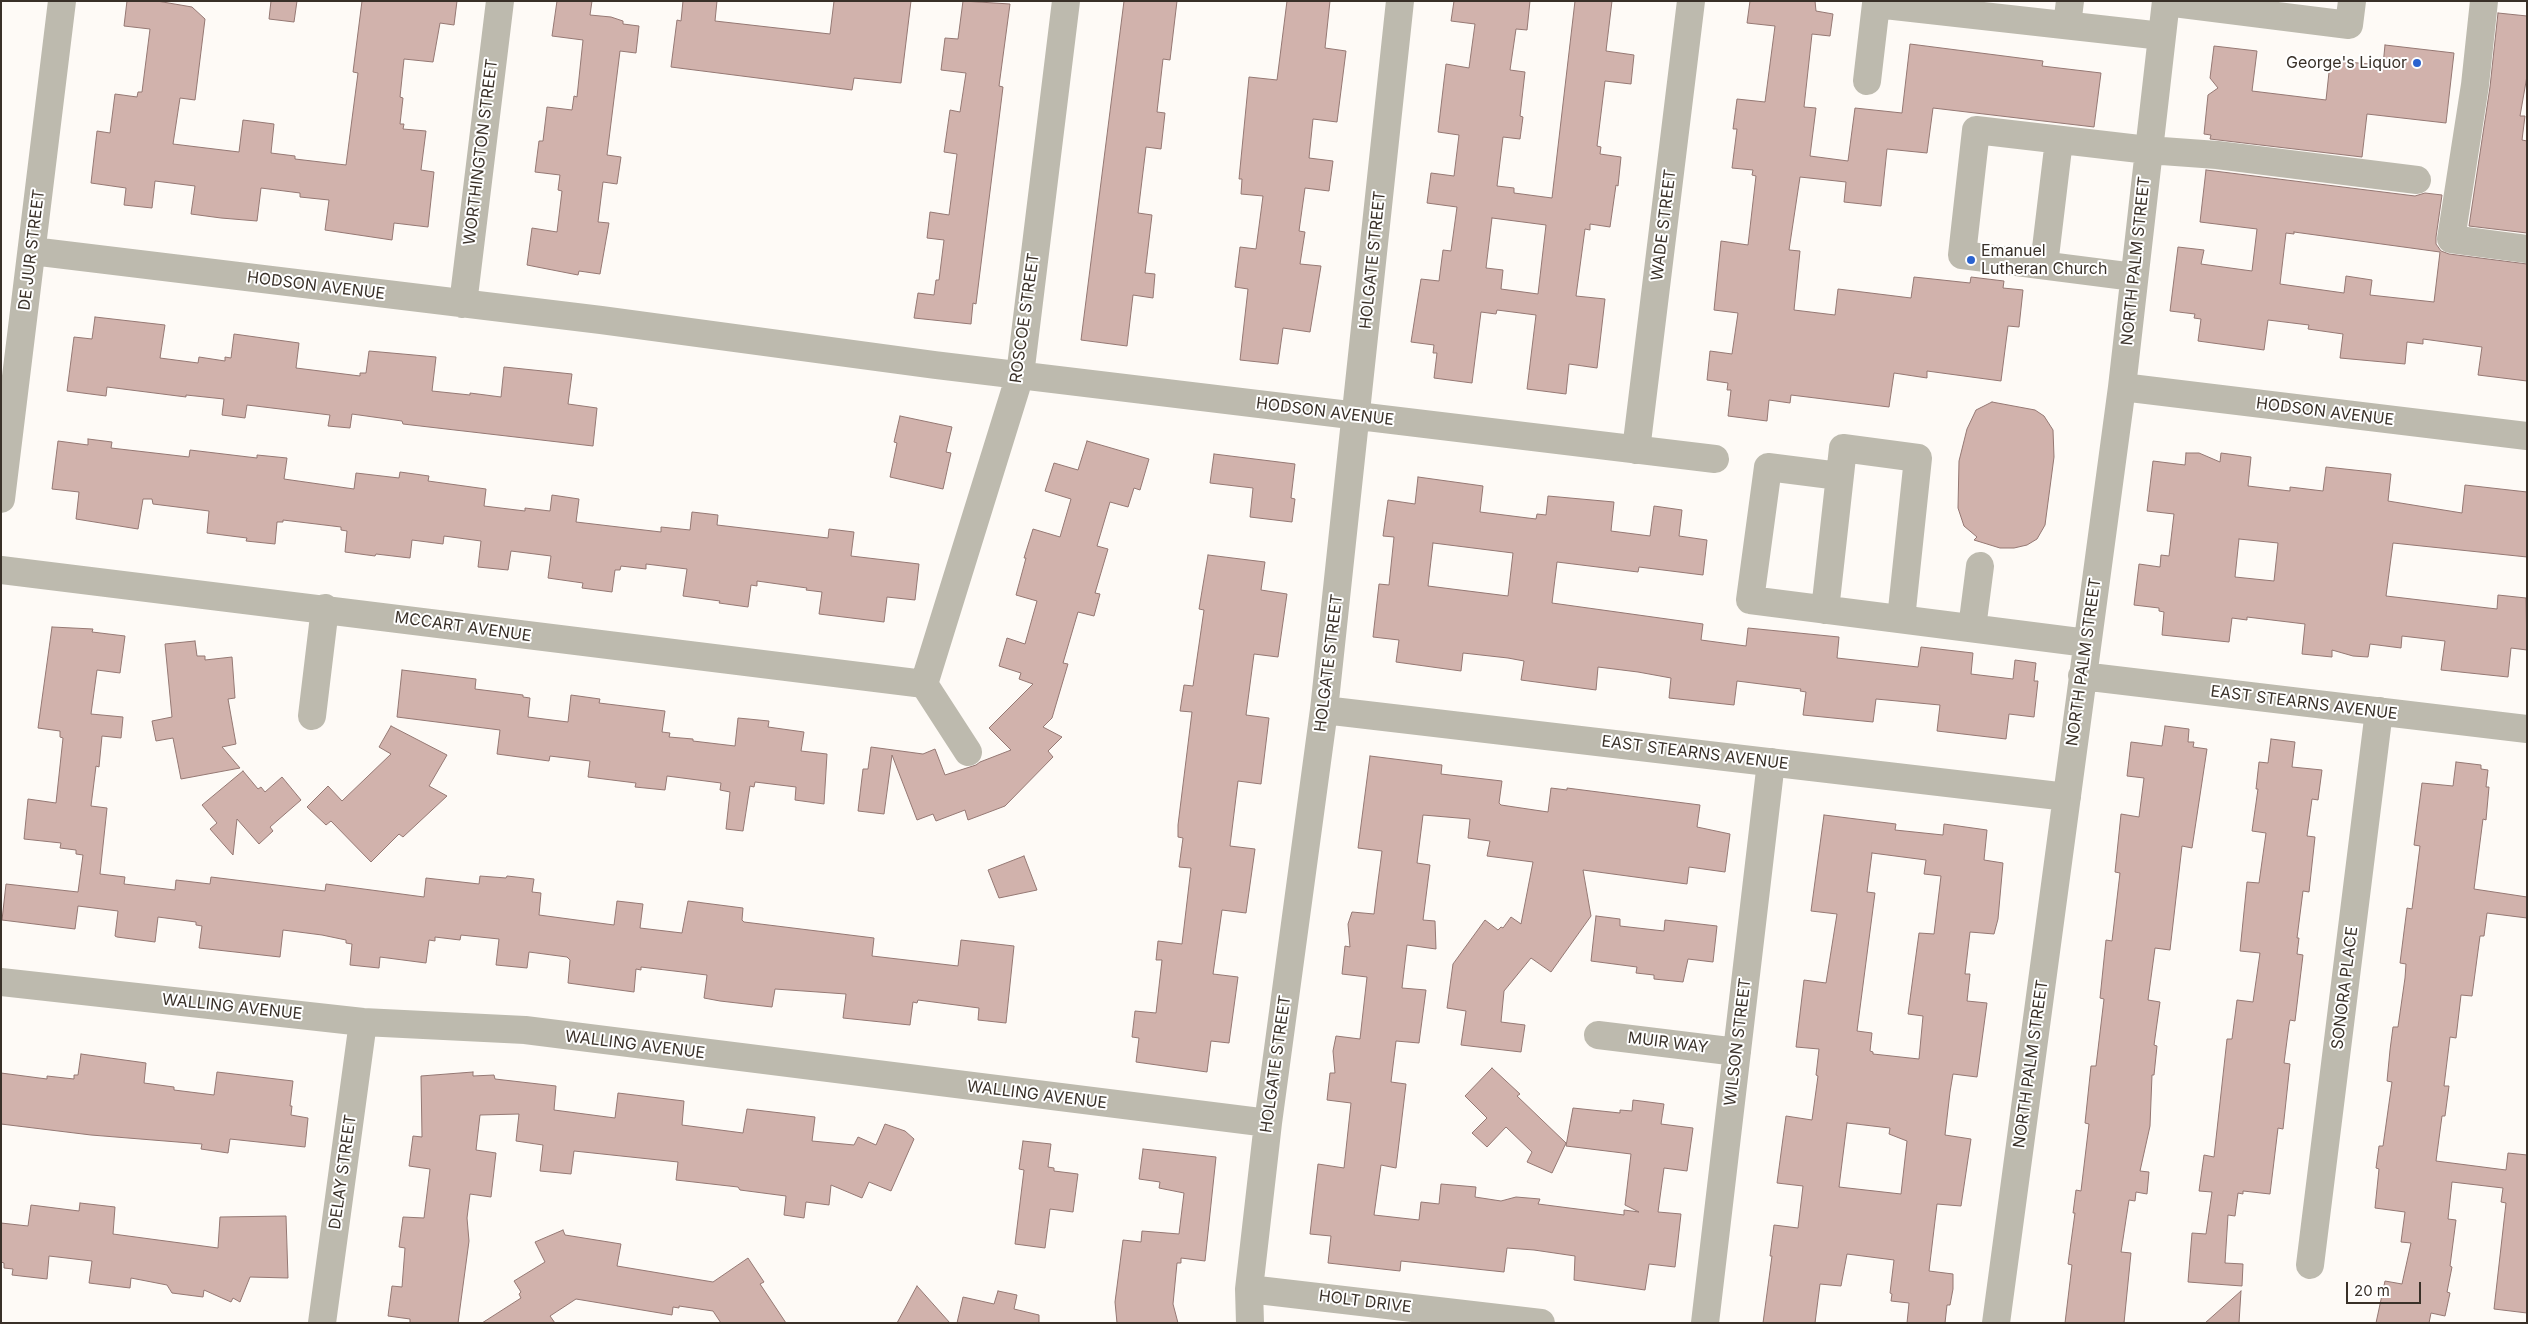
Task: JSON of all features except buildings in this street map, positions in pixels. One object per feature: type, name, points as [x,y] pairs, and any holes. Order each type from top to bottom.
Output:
[{"type":"street","name":"DE JUR STREET","points":[[1,499],[62,1]]},
{"type":"street","name":"WORTHINGTON STREET","points":[[463,304],[500,1]]},
{"type":"street","name":"ROSCOE STREET","points":[[924,684],[1020,375],[1066,1]]},
{"type":"street","name":"HOLGATE STREET","points":[[1250,1323],[1249,1289],[1268,1123],[1324,710],[1400,1]]},
{"type":"street","name":"WADE STREET","points":[[1636,450],[1692,1]]},
{"type":"street","points":[[2166,1],[2349,25],[2352,1]]},
{"type":"street","name":"NORTH PALM STREET","points":[[1996,1323],[2122,387],[2166,1]]},
{"type":"street","points":[[2484,1],[2475,85],[2451,239],[2527,249]]},
{"type":"street","points":[[1867,81],[1876,4],[2069,13],[2162,36]]},
{"type":"street","points":[[2134,277],[1962,254],[1976,130],[2148,150],[2217,155],[2418,180]]},
{"type":"street","points":[[2044,265],[2059,140]]},
{"type":"street","name":"HODSON AVENUE","points":[[32,251],[601,320],[935,365],[1715,459]]},
{"type":"street","name":"HODSON AVENUE","points":[[2122,387],[2527,436]]},
{"type":"street","points":[[1825,610],[1842,448],[1918,458],[1901,619]]},
{"type":"street","points":[[1839,476],[1768,467],[1750,600],[2087,643]]},
{"type":"street","points":[[1972,628],[1980,566]]},
{"type":"street","name":"MCCART AVENUE","points":[[1,570],[325,608],[585,643],[924,684]]},
{"type":"street","points":[[312,716],[325,608]]},
{"type":"street","name":"EAST STEARNS AVENUE","points":[[2082,676],[2527,729]]},
{"type":"street","points":[[924,684],[968,752]]},
{"type":"street","name":"EAST STEARNS AVENUE","points":[[1324,710],[2066,797]]},
{"type":"street","name":"SONORA PLACE","points":[[2310,1265],[2379,711]]},
{"type":"street","name":"WILSON STREET","points":[[1705,1323],[1771,762]]},
{"type":"street","name":"WALLING AVENUE","points":[[1,982],[363,1022],[525,1030],[1268,1123]]},
{"type":"street","name":"DELAY STREET","points":[[322,1323],[363,1022]]},
{"type":"street","name":"MUIR WAY","points":[[1598,1035],[1737,1052]]},
{"type":"street","name":"HOLT DRIVE","points":[[1249,1289],[1540,1323]]},
{"type":"place","name":"George's Liquor","points":[[2417,63]]},
{"type":"place","name":"Emanuel Lutheran Church","points":[[1971,260]]}]
